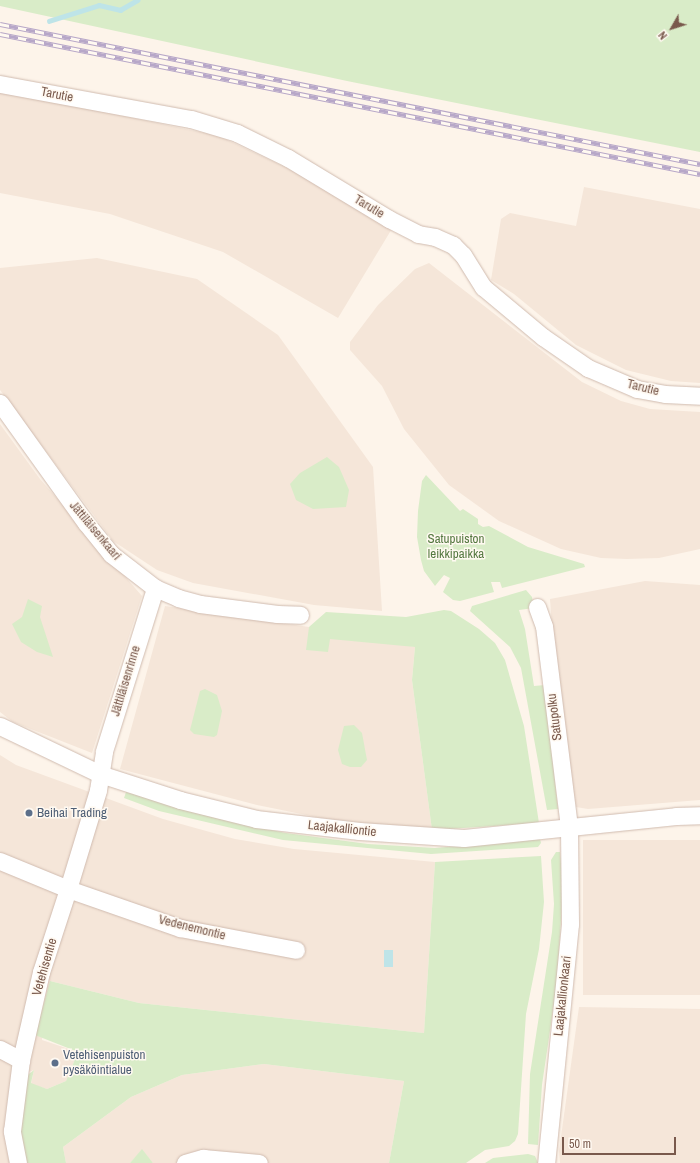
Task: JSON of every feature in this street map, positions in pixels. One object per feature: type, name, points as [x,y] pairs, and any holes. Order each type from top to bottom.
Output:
[{"type":"street","name":"Tarutie","points":[[0,84],[191,120],[237,133],[288,158],[418,234],[435,237],[453,245],[463,255],[483,287],[543,337],[588,368],[637,389],[665,394],[700,396]]},
{"type":"street","name":"Jättiläisenkaari","points":[[0,403],[59,487],[111,554],[155,588],[178,598],[200,604],[277,614],[300,614]]},
{"type":"street","name":"Jättiläisenrinne","points":[[100,774],[104,751],[155,588]]},
{"type":"street","name":"Satupolku","points":[[537,607],[544,626],[569,828]]},
{"type":"street","name":"Laajakalliontie","points":[[0,726],[100,774],[180,800],[256,819],[359,831],[464,838],[676,816],[700,815]]},
{"type":"street","name":"Vetehisentie","points":[[18,1163],[12,1131],[21,1060],[42,972],[98,790],[100,774]]},
{"type":"street","name":"Laajakallionkaari","points":[[546,1163],[570,924],[569,828]]},
{"type":"street","name":"Vedenemontie","points":[[0,861],[68,889],[180,928],[296,950]]},
{"type":"street","points":[[0,1050],[21,1060]]},
{"type":"street","points":[[185,1163],[203,1158],[259,1163]]},
{"type":"shaded area","points":[[0,90],[219,136],[287,168],[393,227],[338,318],[223,252],[110,214],[0,193]]},
{"type":"shaded area","points":[[584,187],[700,209],[700,383],[671,381],[626,370],[576,345],[514,294],[491,280],[501,219],[510,213],[576,226]]},
{"type":"shaded area","points":[[97,258],[197,279],[278,335],[373,467],[382,611],[314,605],[193,583],[157,570],[113,541],[0,390],[0,268]]},
{"type":"shaded area","points":[[429,263],[582,382],[621,401],[650,409],[700,412],[700,549],[659,558],[627,559],[601,558],[561,549],[499,521],[449,485],[404,429],[382,386],[350,350],[350,342],[378,305],[415,269]]},
{"type":"shaded area","points":[[0,424],[40,479],[142,596],[92,753],[13,722],[0,712]]},
{"type":"shaded area","points":[[645,581],[700,585],[700,800],[588,809],[576,807],[556,685],[550,599]]},
{"type":"shaded area","points":[[165,606],[309,627],[415,647],[412,680],[432,830],[321,818],[257,805],[120,769]]},
{"type":"shaded area","points":[[0,755],[16,765],[163,819],[235,839],[294,849],[435,862],[424,1033],[139,1003],[50,981],[42,1040],[78,1052],[66,1081],[47,1089],[31,1084],[34,1070],[29,1072],[25,1163],[0,1163]]},
{"type":"shaded area","points":[[583,840],[700,840],[700,995],[583,995]]},
{"type":"shaded area","points":[[579,1007],[700,1009],[700,1163],[560,1163],[559,1151]]},
{"type":"shaded area","points":[[264,1064],[404,1081],[389,1163],[153,1163],[142,1150],[130,1163],[66,1163],[63,1147],[131,1097],[182,1075]]},
{"type":"green space","points":[[0,0],[700,0],[700,152],[347,81],[0,6]]},
{"type":"green space","points":[[327,457],[339,467],[349,490],[346,507],[313,509],[296,500],[290,484],[300,473]]},
{"type":"green space","name":"Satupuiston leikkipaikka","points":[[426,475],[460,511],[463,509],[478,519],[478,524],[483,527],[489,526],[528,547],[584,564],[585,567],[502,588],[500,582],[491,582],[494,592],[460,601],[453,600],[443,592],[450,578],[444,575],[435,586],[424,571],[421,560],[417,537],[418,511],[422,481]]},
{"type":"green space","points":[[526,590],[532,597],[534,608],[519,610],[525,629],[534,686],[545,685],[558,809],[547,810],[521,668],[510,647],[470,611],[472,606]]},
{"type":"green space","points":[[28,599],[42,606],[40,617],[53,657],[37,652],[21,642],[12,624],[22,617]]},
{"type":"green space","points":[[444,610],[451,611],[479,629],[495,643],[505,660],[524,726],[539,823],[432,830],[412,680],[415,647],[330,639],[328,652],[306,650],[309,627],[326,612],[406,617]]},
{"type":"green space","points":[[205,689],[217,695],[222,711],[217,735],[214,737],[194,734],[190,730],[200,691]]},
{"type":"green space","points":[[354,725],[362,733],[367,760],[361,767],[350,767],[342,764],[338,750],[344,726]]},
{"type":"green space","points":[[126,792],[220,819],[286,833],[368,844],[435,848],[540,839],[541,843],[538,847],[431,854],[283,840],[159,811],[124,798]]},
{"type":"green space","points":[[556,852],[560,852],[563,889],[557,983],[542,1085],[538,1145],[528,1144],[530,1074],[552,932],[554,904],[551,860]]},
{"type":"green space","points":[[541,856],[544,902],[539,949],[526,1014],[518,1134],[515,1141],[509,1146],[485,1150],[466,1163],[389,1163],[404,1081],[264,1064],[182,1075],[131,1097],[63,1147],[66,1163],[25,1163],[21,1150],[20,1126],[25,1077],[34,1070],[31,1083],[47,1089],[66,1081],[78,1052],[35,1035],[50,981],[139,1003],[424,1033],[435,862]]},
{"type":"green space","points":[[142,1149],[153,1163],[130,1163]]},
{"type":"green space","points":[[528,1154],[535,1156],[538,1163],[485,1163],[493,1158]]},
{"type":"water","points":[[384,950],[393,950],[393,967],[384,967]]},
{"type":"waterway","points":[[49,21],[99,5],[120,10],[137,0]]},
{"type":"railway","points":[[0,24],[700,164]]},
{"type":"railway","points":[[0,34],[700,174]]},
{"type":"place","name":"Beihai Trading","points":[[29,813]]},
{"type":"place","name":"Vetehisenpuiston pysäköintialue","points":[[55,1063]]}]
